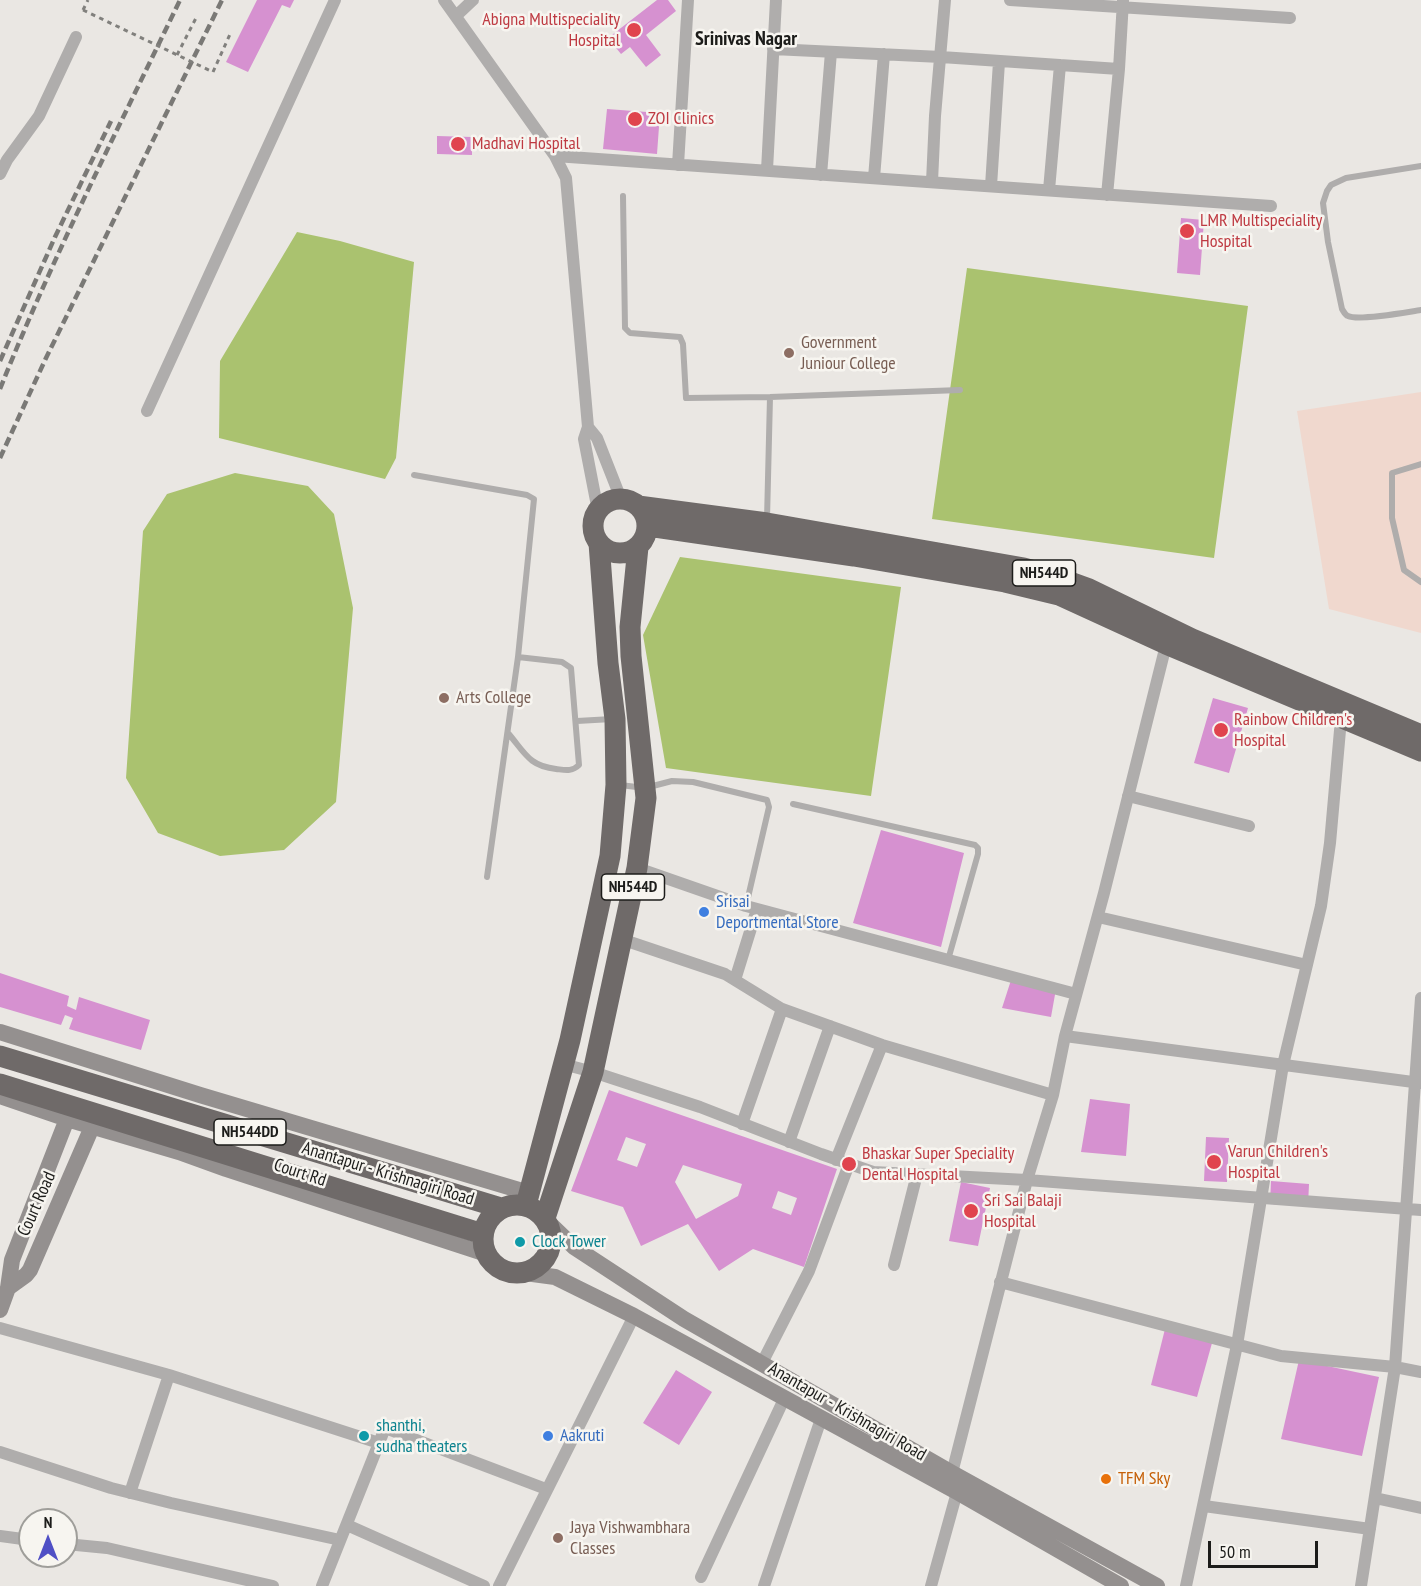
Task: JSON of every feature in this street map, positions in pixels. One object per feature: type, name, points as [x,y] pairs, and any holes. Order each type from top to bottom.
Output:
[{"type":"highway","name":"NH544D","points":[[630,502],[767,523],[1024,568],[1053,576],[1089,588],[1168,636],[1341,718],[1421,751]]},
{"type":"highway","points":[[598,511],[604,505],[630,502],[647,519],[648,526]]},
{"type":"highway","name":"NH544D","points":[[528,1199],[570,1040],[610,856],[616,785],[615,719],[608,663],[599,543],[593,527],[598,511]]},
{"type":"highway","name":"NH544D","points":[[525,1273],[535,1269],[543,1262],[552,1243],[552,1232],[547,1220],[593,1072],[637,868],[645,788],[630,627],[638,547],[648,526],[854,556],[1036,589],[1168,636],[1421,735]]},
{"type":"highway","points":[[599,543],[606,549],[622,553],[638,547]]},
{"type":"highway","name":"Anantapur - Krishnagiri Road","points":[[0,1056],[501,1208]]},
{"type":"highway","name":"NH544DD","points":[[0,1084],[485,1244]]},
{"type":"highway","name":"Anantapur - Krishnagiri Road","points":[[525,1273],[502,1270],[492,1263],[485,1244],[486,1224],[501,1208],[528,1199],[547,1220]]},
{"type":"street","points":[[147,411],[335,0]]},
{"type":"street","points":[[444,0],[555,156],[566,178],[588,427],[584,440],[598,511]]},
{"type":"street","points":[[456,16],[474,0]]},
{"type":"street","points":[[678,165],[688,0]]},
{"type":"street","points":[[767,170],[776,0]]},
{"type":"street","points":[[932,182],[945,0]]},
{"type":"street","points":[[1010,0],[1122,4],[1290,18]]},
{"type":"street","points":[[1107,195],[1119,69],[1122,4]]},
{"type":"street","points":[[0,174],[7,160],[48,101],[76,37]]},
{"type":"street","points":[[773,49],[1119,69]]},
{"type":"street","points":[[822,175],[831,52]]},
{"type":"street","points":[[874,178],[884,54]]},
{"type":"street","points":[[991,186],[999,62]]},
{"type":"street","points":[[1049,190],[1060,66]]},
{"type":"street","points":[[555,156],[1270,207]]},
{"type":"street","points":[[588,427],[597,438],[630,502]]},
{"type":"street","points":[[952,1473],[1027,1180],[1053,1095],[1065,1036],[1098,917],[1168,636]]},
{"type":"street","points":[[1186,1586],[1237,1346],[1283,1065],[1321,906],[1330,843],[1341,718]]},
{"type":"street","points":[[1128,796],[1249,826]]},
{"type":"street","points":[[637,868],[751,907],[1076,994]]},
{"type":"street","points":[[735,980],[751,907]]},
{"type":"street","points":[[1098,917],[1307,965]]},
{"type":"street","points":[[621,939],[725,974],[782,1009],[882,1045],[1053,1095]]},
{"type":"street","points":[[1361,1586],[1395,1367],[1418,1082],[1421,998]]},
{"type":"street","points":[[742,1124],[782,1009]]},
{"type":"street","points":[[789,1142],[830,1026]]},
{"type":"street","points":[[0,1032],[528,1199]]},
{"type":"street","points":[[1065,1036],[1418,1082]]},
{"type":"street","points":[[836,1160],[882,1045]]},
{"type":"street","points":[[563,1064],[700,1107],[873,1172],[1027,1180],[1421,1210]]},
{"type":"street","name":"Court Rd","points":[[0,1096],[226,1169],[485,1244]]},
{"type":"street","name":"Court Road","points":[[0,1310],[8,1288],[12,1260],[67,1119]]},
{"type":"street","name":"Court Road","points":[[8,1288],[30,1270],[92,1127]]},
{"type":"street","points":[[762,1363],[809,1271],[849,1164]]},
{"type":"street","points":[[894,1265],[917,1174]]},
{"type":"street","name":"Anantapur - Krishnagiri Road","points":[[547,1220],[574,1247],[684,1319],[952,1473],[1157,1586]]},
{"type":"street","name":"Anantapur - Krishnagiri Road","points":[[525,1273],[555,1277],[634,1316],[957,1492],[1105,1582],[1121,1586]]},
{"type":"street","points":[[1000,1282],[1281,1356],[1395,1367],[1421,1372]]},
{"type":"street","points":[[499,1586],[634,1316]]},
{"type":"street","points":[[0,1328],[169,1375],[379,1443]]},
{"type":"street","points":[[130,1493],[169,1375]]},
{"type":"street","points":[[701,1577],[784,1399]]},
{"type":"street","points":[[764,1586],[821,1419]]},
{"type":"street","points":[[322,1586],[385,1428],[546,1489]]},
{"type":"street","points":[[0,1452],[130,1493],[340,1540]]},
{"type":"street","points":[[931,1586],[957,1492]]},
{"type":"street","points":[[1375,1498],[1421,1508]]},
{"type":"street","points":[[1204,1506],[1370,1529]]},
{"type":"street","points":[[346,1525],[484,1586]]},
{"type":"street","points":[[0,1536],[18,1538]]},
{"type":"street","points":[[78,1545],[107,1548],[273,1586]]},
{"type":"lane","points":[[1421,166],[1337,181],[1327,191],[1323,203],[1328,242],[1344,313],[1349,316],[1362,317],[1421,310]]},
{"type":"lane","points":[[623,195],[625,328],[627,331],[680,337],[685,396],[688,399],[960,390]]},
{"type":"lane","points":[[767,523],[770,397]]},
{"type":"lane","points":[[1421,464],[1392,473],[1392,518],[1404,570],[1421,582]]},
{"type":"lane","points":[[414,475],[526,495],[534,499],[518,657],[487,877]]},
{"type":"lane","points":[[508,733],[539,766],[569,771],[579,765],[571,668],[562,662],[518,657]]},
{"type":"lane","points":[[577,721],[638,717]]},
{"type":"lane","points":[[616,785],[645,788],[672,782],[693,782],[767,800],[769,807],[751,907]]},
{"type":"lane","points":[[793,804],[975,845],[978,848],[948,960]]},
{"type":"path","points":[[88,0],[83,10],[213,72],[231,32]]},
{"type":"path","points":[[177,55],[195,18]]},
{"type":"shaded area","points":[[1421,392],[1421,633],[1329,609],[1297,411]]},
{"type":"green space","points":[[297,232],[340,241],[414,262],[396,458],[385,479],[219,438],[220,361]]},
{"type":"green space","points":[[967,268],[1248,306],[1214,558],[932,519]]},
{"type":"green space","points":[[235,473],[308,486],[334,514],[353,608],[336,802],[284,850],[220,856],[158,833],[126,778],[143,531],[167,494]]},
{"type":"green space","points":[[680,557],[901,587],[871,796],[666,768],[643,635]]},
{"type":"building","points":[[257,0],[294,0],[290,8],[282,5],[248,72],[226,62]]},
{"type":"building","points":[[657,0],[668,0],[676,11],[646,35],[661,55],[646,67],[630,47],[621,54],[608,38]]},
{"type":"building","points":[[607,109],[660,113],[657,154],[603,149]]},
{"type":"building","points":[[437,136],[472,137],[472,155],[437,154]]},
{"type":"building","points":[[1181,218],[1204,220],[1200,275],[1177,273]]},
{"type":"building","points":[[1213,698],[1248,708],[1229,773],[1194,763]]},
{"type":"building","points":[[881,830],[964,853],[941,947],[853,923]]},
{"type":"building","points":[[0,973],[69,996],[67,1006],[76,1010],[79,997],[150,1020],[141,1050],[69,1029],[73,1018],[65,1015],[61,1025],[0,1007]]},
{"type":"building","points":[[1012,977],[1056,989],[1051,1017],[1002,1008]]},
{"type":"building","points":[[609,1090],[837,1169],[804,1267],[753,1249],[719,1271],[688,1224],[641,1246],[623,1207],[571,1191]],"holes":[[[626,1137],[646,1144],[637,1167],[617,1160]],[[683,1165],[742,1184],[738,1196],[696,1219],[675,1182]],[[778,1191],[797,1198],[791,1215],[772,1208]]]},
{"type":"building","points":[[1090,1099],[1130,1104],[1126,1156],[1081,1152]]},
{"type":"building","points":[[1206,1137],[1229,1138],[1227,1182],[1204,1181]]},
{"type":"building","points":[[1271,1181],[1309,1184],[1308,1206],[1270,1204]]},
{"type":"building","points":[[961,1182],[990,1188],[978,1246],[949,1241]]},
{"type":"building","points":[[1165,1329],[1212,1343],[1197,1397],[1151,1385]]},
{"type":"building","points":[[1299,1360],[1379,1377],[1362,1456],[1281,1439]]},
{"type":"building","points":[[676,1370],[712,1392],[679,1445],[643,1423]]},
{"type":"railway","points":[[0,389],[64,241],[180,0]]},
{"type":"railway","points":[[0,458],[46,358],[222,0]]},
{"type":"railway","points":[[0,361],[55,237],[111,121]]},
{"type":"place","name":"Abigna Multispeciality Hospital","points":[[634,30]]},
{"type":"place","name":"ZOI Clinics","points":[[635,119]]},
{"type":"place","name":"Madhavi Hospital","points":[[458,144]]},
{"type":"place","name":"LMR Multispeciality Hospital","points":[[1187,231]]},
{"type":"place","name":"Government Juniour College","points":[[789,353]]},
{"type":"place","name":"Arts College","points":[[444,698]]},
{"type":"place","name":"Rainbow Children's Hospital","points":[[1221,730]]},
{"type":"place","name":"Srisai Deportmental Store","points":[[704,912]]},
{"type":"place","name":"Varun Children's Hospital","points":[[1214,1162]]},
{"type":"place","name":"Bhaskar Super Speciality Dental Hospital","points":[[849,1164]]},
{"type":"place","name":"Sri Sai Balaji Hospital","points":[[971,1211]]},
{"type":"place","name":"Clock Tower","points":[[520,1242]]},
{"type":"place","name":"shanthi, sudha theaters","points":[[364,1436]]},
{"type":"place","name":"Aakruti","points":[[548,1436]]},
{"type":"place","name":"TFM Sky","points":[[1106,1479]]},
{"type":"place","name":"Jaya Vishwambhara Classes","points":[[558,1538]]},
{"type":"district","name":"Srinivas Nagar","points":[[746,39]]}]
